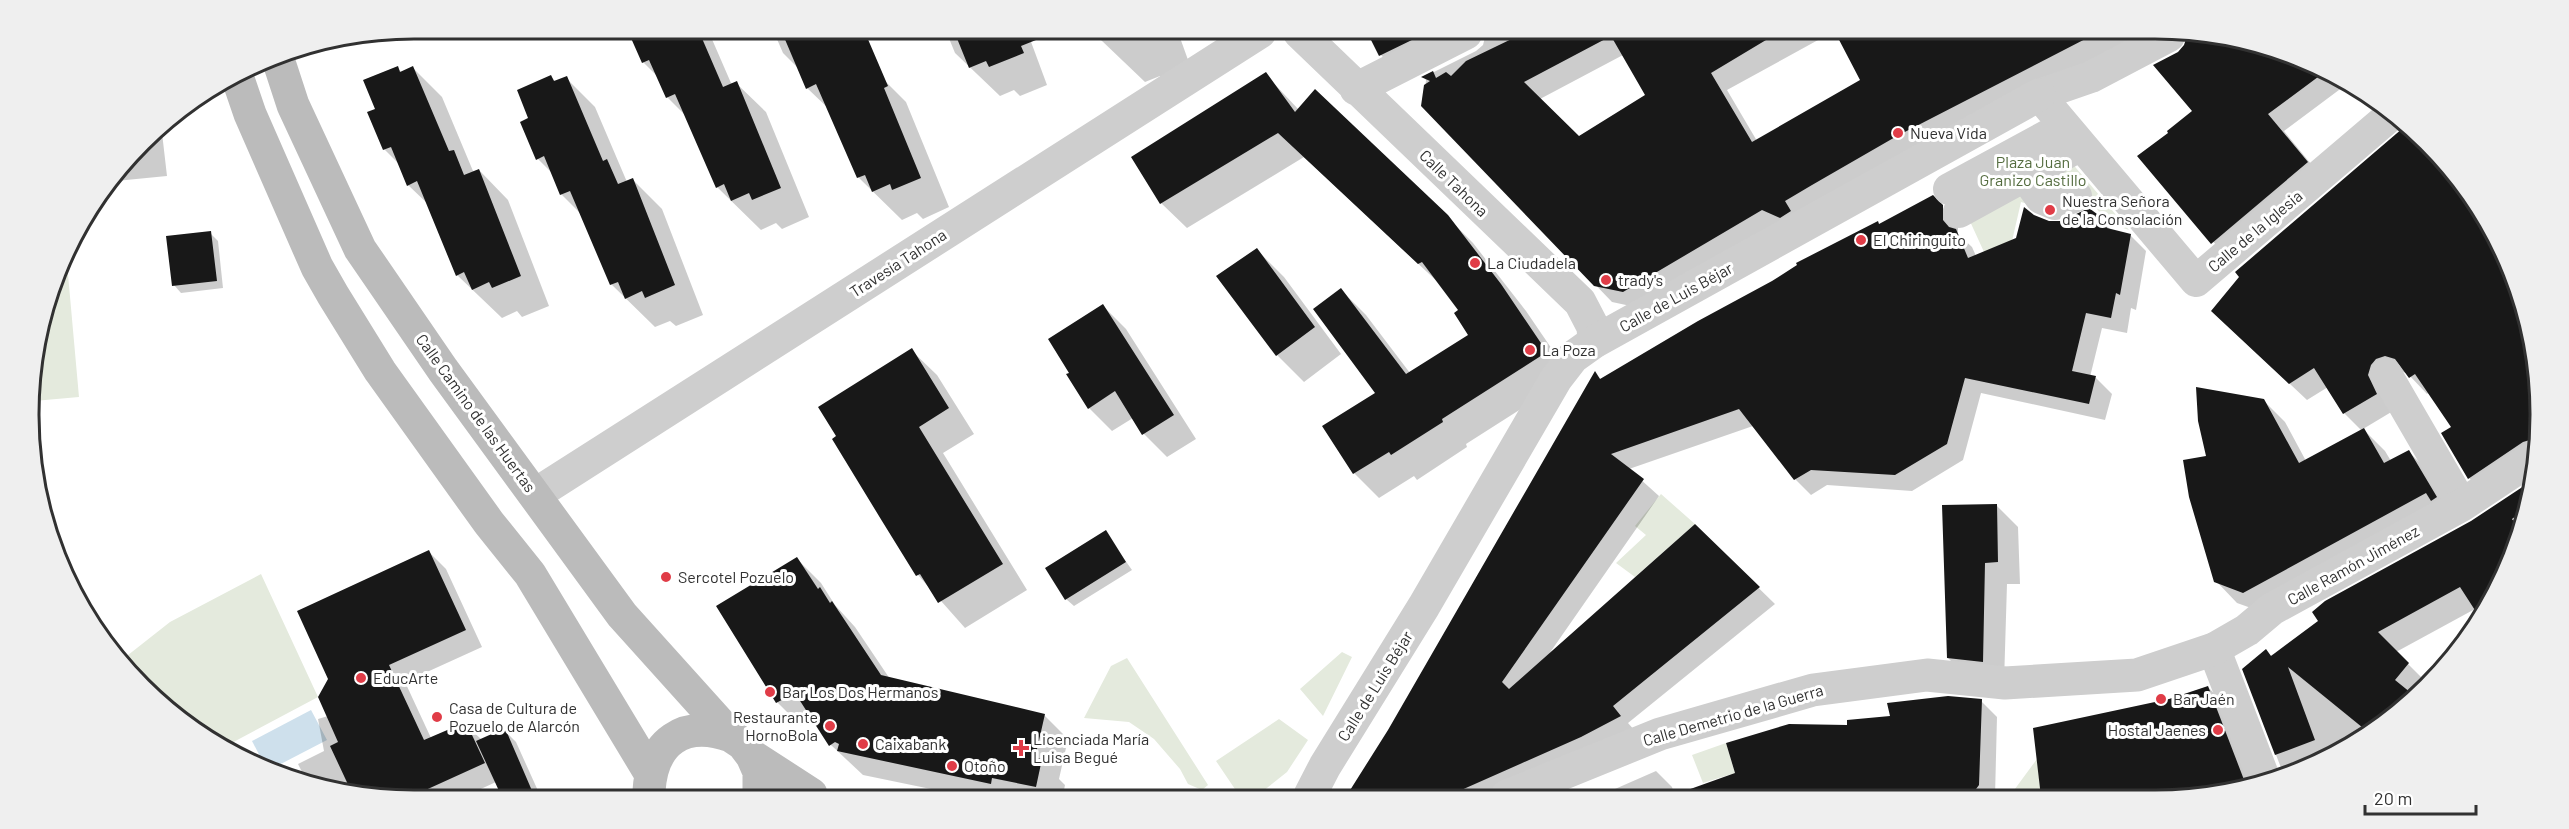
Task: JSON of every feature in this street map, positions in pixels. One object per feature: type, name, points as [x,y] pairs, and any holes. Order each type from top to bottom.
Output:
[{"type":"main road","name":"Calle Camino de las Huertas","points":[[279,65],[293,105],[360,249],[443,370],[536,494],[622,615],[741,746]]},
{"type":"main road","points":[[239,83],[250,114],[317,267],[393,389],[489,523],[530,574],[650,783]]},
{"type":"main road","points":[[650,783],[656,757],[667,744],[681,734],[698,729],[715,730],[805,790]]},
{"type":"main road","points":[[741,746],[759,772],[759,790]]},
{"type":"street","name":"Travesía Tahona","points":[[536,494],[1249,39]]},
{"type":"street","name":"Calle Tahona","points":[[1306,39],[1580,302],[1589,315],[1594,342]]},
{"type":"street","points":[[1356,89],[1454,39]]},
{"type":"street","name":"Calle de Luis Béjar","points":[[1313,790],[1325,766],[1424,606],[1556,379],[1572,357],[1594,342],[2038,95],[2091,77],[2163,39]]},
{"type":"street","name":"Calle de la Iglesia","points":[[2038,95],[2196,281],[2386,119]]},
{"type":"street","points":[[2073,135],[2025,176],[1954,201],[2073,135]]},
{"type":"street","points":[[2025,176],[2041,198],[2055,204],[2076,196]]},
{"type":"street","points":[[2386,374],[2462,505]]},
{"type":"street","name":"Calle Ramón Jiménez","points":[[2214,649],[2247,630],[2272,609],[2462,505],[2527,462]]},
{"type":"street","points":[[2214,649],[2262,774]]},
{"type":"street","name":"Calle Demetrio de la Guerra","points":[[1522,790],[1659,734],[1813,690],[1927,675],[2005,683],[2137,675],[2214,649]]},
{"type":"green space","name":"Plaza Juan Granizo Castillo","points":[[2041,127],[2129,230],[2106,222],[2095,206],[2083,201],[2056,212],[2021,202],[2001,289],[1968,217]]},
{"type":"green space","points":[[68,272],[79,397],[40,401],[46,341]]},
{"type":"green space","points":[[1661,494],[1695,524],[1635,577],[1616,563],[1646,535],[1635,526]]},
{"type":"green space","points":[[261,574],[318,697],[232,743],[206,727],[167,697],[127,656],[170,622]]},
{"type":"green space","points":[[1342,652],[1352,657],[1323,716],[1300,689]]},
{"type":"green space","points":[[1127,658],[1208,785],[1202,790],[1188,784],[1180,769],[1154,739],[1129,722],[1084,718],[1111,666]]},
{"type":"green space","points":[[1279,719],[1308,740],[1287,772],[1264,790],[1236,790],[1216,761]]},
{"type":"green space","points":[[1726,743],[1735,773],[1703,783],[1692,755]]},
{"type":"green space","points":[[2037,759],[2040,790],[2014,790]]},
{"type":"water","points":[[311,710],[327,740],[280,764],[260,756],[252,741]]},
{"type":"building","points":[[631,39],[702,39],[723,87],[737,81],[781,188],[752,200],[749,193],[731,201],[724,184],[716,188],[675,94],[666,98],[649,60],[642,63]]},
{"type":"building","points":[[785,39],[868,39],[888,86],[884,88],[921,178],[892,190],[890,184],[872,192],[865,175],[857,178],[816,84],[806,89]]},
{"type":"building","points":[[957,39],[1038,39],[1021,46],[1024,53],[989,67],[986,61],[969,68]]},
{"type":"building","points":[[1370,39],[1414,39],[1379,56]]},
{"type":"building","points":[[1512,39],[1605,39],[1524,82],[1579,136],[1645,95],[1613,39],[1768,39],[1711,73],[1752,142],[1860,80],[1839,39],[2085,39],[1897,136],[1812,185],[1785,201],[1791,211],[1780,218],[1762,210],[1623,292],[1594,286],[1421,106],[1424,85],[1430,81],[1421,77],[1433,71],[1436,78],[1446,72],[1451,76],[1466,61]]},
{"type":"building","points":[[2185,41],[2228,46],[2275,59],[2318,77],[2268,114],[2308,162],[2211,244],[2137,156],[2168,133],[2167,131],[2192,111],[2153,65],[2178,52]]},
{"type":"building","points":[[398,66],[400,72],[413,66],[449,151],[454,150],[464,175],[479,169],[521,276],[492,288],[489,282],[472,290],[464,272],[456,276],[417,181],[407,186],[391,147],[383,150],[367,112],[375,109],[363,80]]},
{"type":"building","points":[[1266,72],[1295,112],[1315,89],[1448,215],[1501,284],[1547,352],[1442,419],[1443,422],[1391,455],[1389,452],[1353,474],[1322,426],[1375,393],[1313,309],[1341,288],[1406,374],[1468,335],[1454,313],[1458,310],[1422,262],[1418,264],[1278,133],[1160,204],[1131,157]]},
{"type":"building","points":[[551,75],[554,81],[567,76],[603,161],[607,159],[618,184],[633,178],[675,285],[645,298],[642,291],[625,299],[618,282],[610,285],[570,191],[560,195],[544,156],[536,160],[520,122],[528,118],[517,90]]},
{"type":"building","points":[[2400,130],[2437,167],[2467,206],[2501,271],[2517,317],[2527,365],[2529,440],[2468,479],[2441,433],[2451,427],[2415,374],[2409,378],[2395,359],[2385,356],[2376,359],[2368,375],[2377,394],[2343,414],[2314,368],[2289,384],[2211,311],[2239,277],[2235,272]]},
{"type":"building","points":[[1933,195],[1943,205],[1943,220],[1949,227],[1956,229],[1968,258],[2016,238],[2024,207],[2034,215],[2049,221],[2061,221],[2089,208],[2097,214],[2107,228],[2131,234],[2120,295],[2116,293],[2111,318],[2086,313],[2072,371],[2096,376],[2089,404],[1965,378],[1947,444],[1895,475],[1811,470],[1794,480],[1739,409],[1611,454],[1644,479],[1502,682],[1509,689],[1695,524],[1760,587],[1613,706],[1621,716],[1581,737],[1461,790],[1350,790],[1388,730],[1595,371],[1600,379],[1698,321],[1772,281],[1797,265],[1796,263],[1878,221],[1879,224]]},
{"type":"building","points":[[211,231],[217,281],[172,286],[166,236]]},
{"type":"building","points":[[1257,248],[1315,327],[1276,356],[1216,276]]},
{"type":"building","points":[[1103,304],[1174,415],[1142,435],[1115,391],[1088,409],[1048,339]]},
{"type":"building","points":[[912,348],[949,408],[919,427],[1003,564],[938,603],[920,574],[916,576],[882,521],[832,439],[836,436],[818,407]]},
{"type":"building","points":[[2196,387],[2264,399],[2299,463],[2364,428],[2384,463],[2409,450],[2437,497],[2431,501],[2426,493],[2243,593],[2214,582],[2189,497],[2183,460],[2206,456],[2198,421]]},
{"type":"building","points":[[2523,486],[2516,516],[2512,519],[2514,522],[2510,535],[2491,581],[2475,610],[2460,587],[2378,632],[2409,663],[2395,680],[2408,691],[2362,727],[2288,667],[2315,740],[2275,755],[2242,669],[2266,649],[2271,656],[2318,621],[2312,612],[2325,601],[2471,521]]},
{"type":"building","points":[[1997,504],[1998,562],[1985,563],[1983,662],[1947,658],[1942,505]]},
{"type":"building","points":[[1106,530],[1126,562],[1065,600],[1045,568]]},
{"type":"building","name":"EducArte","points":[[429,550],[466,630],[389,665],[424,740],[466,722],[485,763],[426,790],[348,784],[330,746],[338,742],[318,697],[328,679],[297,611]]},
{"type":"building","points":[[797,557],[818,589],[820,587],[830,603],[832,601],[881,675],[1045,714],[1035,758],[1042,759],[1036,787],[992,778],[991,784],[837,751],[839,744],[835,742],[829,746],[795,693],[776,703],[716,606]]},
{"type":"building","points":[[2208,686],[2244,779],[2204,787],[2179,789],[2040,790],[2033,728],[2169,699]]},
{"type":"building","points":[[1948,696],[1982,699],[1979,785],[1975,790],[1688,790],[1735,773],[1726,743],[1789,724],[1847,725],[1847,720],[1890,716],[1887,703]]},
{"type":"building","points":[[505,728],[532,790],[499,790],[476,741]]},
{"type":"place","name":"Nueva Vida","points":[[1898,133]]},
{"type":"place","name":"Nuestra Señora de la Consolación","points":[[2050,210]]},
{"type":"place","name":"El Chiringuito","points":[[1861,240]]},
{"type":"place","name":"La Ciudadela","points":[[1475,263]]},
{"type":"place","name":"trady's","points":[[1606,280]]},
{"type":"place","name":"La Poza","points":[[1530,350]]},
{"type":"place","name":"Sercotel Pozuelo","points":[[666,577]]},
{"type":"place","name":"EducArte","points":[[361,678]]},
{"type":"place","name":"Bar Los Dos Hermanos","points":[[770,692]]},
{"type":"place","name":"Bar Jaén","points":[[2161,699]]},
{"type":"place","name":"Casa de Cultura de Pozuelo de Alarcón","points":[[437,717]]},
{"type":"place","name":"Restaurante HornoBola","points":[[830,726]]},
{"type":"place","name":"Hostal Jaenes","points":[[2218,730]]},
{"type":"place","name":"Caixabank","points":[[863,744]]},
{"type":"place","name":"Licenciada María Luisa Begué","points":[[1021,748]]},
{"type":"place","name":"Otoño","points":[[952,766]]}]
